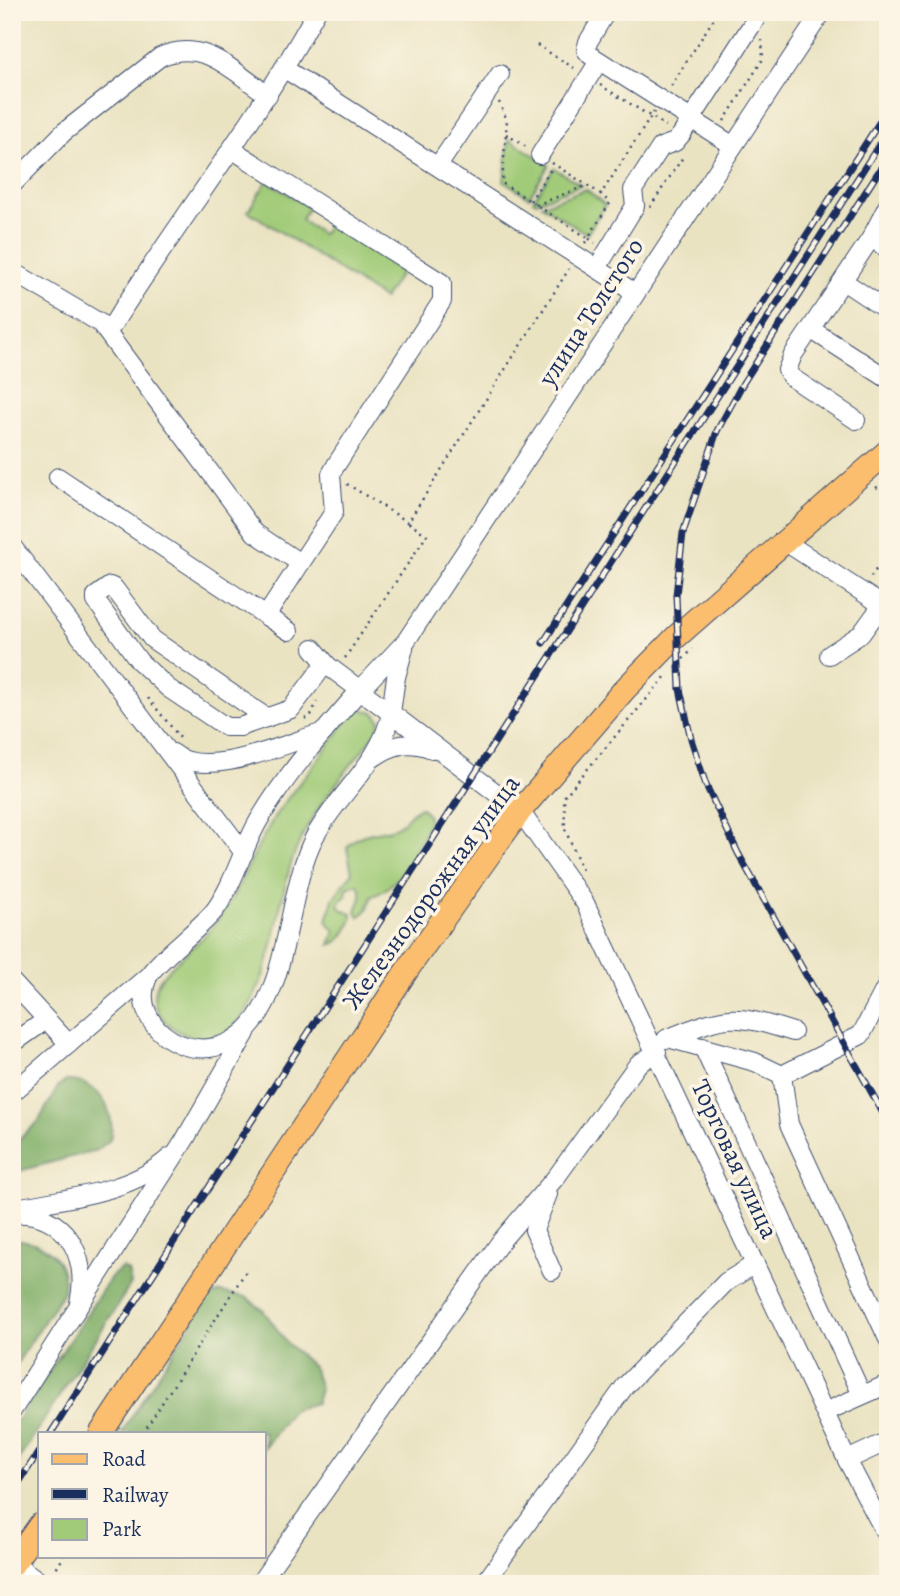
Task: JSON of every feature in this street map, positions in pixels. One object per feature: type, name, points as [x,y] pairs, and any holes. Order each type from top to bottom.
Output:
[{"type":"main road","name":"Железнодорожная улица","points":[[103,1432],[409,967],[520,811],[654,659],[783,541],[888,451]]},
{"type":"main road","points":[[13,1564],[38,1528]]},
{"type":"street","points":[[607,12],[588,42],[586,50],[599,61],[732,145]]},
{"type":"street","name":"улица Толстого","points":[[407,641],[822,12]]},
{"type":"street","points":[[108,332],[285,69],[309,15]]},
{"type":"street","points":[[597,268],[635,206],[633,190],[661,147],[676,142],[755,20]]},
{"type":"street","points":[[12,185],[64,132],[160,57],[175,51],[189,49],[204,52],[268,95]]},
{"type":"street","points":[[547,160],[599,61]]},
{"type":"street","points":[[285,69],[635,293]]},
{"type":"street","points":[[438,166],[500,74]]},
{"type":"street","points":[[233,150],[442,283],[442,301],[331,474],[334,512],[266,616]]},
{"type":"street","points":[[856,420],[792,377],[788,370],[793,355],[871,238],[888,205]]},
{"type":"street","points":[[871,238],[888,249]]},
{"type":"street","points":[[12,271],[89,314],[108,332],[254,533],[300,563]]},
{"type":"street","points":[[843,281],[888,311]]},
{"type":"street","points":[[812,330],[888,379]]},
{"type":"street","points":[[58,477],[289,631]]},
{"type":"street","points":[[783,541],[885,607],[860,634],[829,655]]},
{"type":"street","points":[[20,543],[88,645],[188,763],[215,764],[324,732]]},
{"type":"street","points":[[267,718],[152,639],[110,586],[96,596],[96,601],[139,661],[168,688],[226,727],[240,727],[267,718],[298,704],[322,668],[332,668]]},
{"type":"street","points":[[88,645],[114,626]]},
{"type":"street","points":[[12,1093],[149,975],[195,933],[216,909],[258,821],[324,732],[407,641]]},
{"type":"street","points":[[12,1411],[184,1141],[251,1024],[281,958],[311,844],[387,731],[396,677],[407,641]]},
{"type":"street","name":"Торговая улица","points":[[313,648],[332,668],[520,811],[585,903],[659,1045],[755,1264],[847,1460],[880,1504],[888,1538]]},
{"type":"street","points":[[369,761],[387,748],[410,743],[445,754]]},
{"type":"street","points":[[174,744],[244,853]]},
{"type":"street","points":[[149,975],[145,996],[150,1014],[164,1033],[183,1047],[204,1050],[215,1048],[251,1024]]},
{"type":"street","points":[[12,982],[69,1044]]},
{"type":"street","points":[[782,1074],[861,1035],[888,983]]},
{"type":"street","points":[[259,1584],[501,1241],[556,1176],[638,1064],[659,1045],[713,1020],[752,1018],[793,1032]]},
{"type":"street","points":[[12,1044],[46,1020]]},
{"type":"street","points":[[659,1045],[704,1047],[755,1062],[782,1074]]},
{"type":"street","points":[[704,1047],[862,1395]]},
{"type":"street","points":[[782,1074],[789,1124],[888,1339]]},
{"type":"street","points":[[12,1211],[139,1178],[164,1163],[184,1141]]},
{"type":"street","points":[[552,1271],[534,1230],[556,1176]]},
{"type":"street","points":[[12,1211],[58,1225],[69,1235],[81,1263],[83,1277],[77,1312]]},
{"type":"street","points":[[484,1584],[632,1378],[726,1282],[755,1264]]},
{"type":"street","points":[[825,1412],[888,1384]]},
{"type":"street","points":[[847,1460],[888,1441]]},
{"type":"street","points":[[13,1564],[47,1579]]},
{"type":"path","points":[[601,194],[718,12]]},
{"type":"path","points":[[722,124],[763,59],[762,25],[755,20]]},
{"type":"path","points":[[537,45],[681,135]]},
{"type":"path","points":[[499,102],[507,120],[502,183],[588,238]]},
{"type":"path","points":[[408,522],[610,203],[601,194],[506,134]]},
{"type":"path","points":[[530,201],[547,160]]},
{"type":"path","points":[[536,205],[588,186]]},
{"type":"path","points":[[331,474],[427,535],[332,668]]},
{"type":"path","points":[[12,520],[20,543]]},
{"type":"path","points":[[869,580],[888,552]]},
{"type":"path","points":[[584,873],[565,829],[564,797],[669,672]]},
{"type":"path","points":[[142,689],[174,744]]},
{"type":"path","points":[[294,722],[311,715],[318,698]]},
{"type":"path","points":[[145,1432],[248,1268]]},
{"type":"path","points":[[47,1579],[63,1558]]},
{"type":"green space","points":[[509,139],[549,165],[529,197],[504,181]]},
{"type":"green space","points":[[554,168],[581,185],[536,202],[533,200]]},
{"type":"green space","points":[[267,181],[309,207],[301,220],[322,234],[331,222],[403,269],[384,299],[248,211]]},
{"type":"green space","points":[[586,189],[605,205],[587,234],[542,205]]},
{"type":"green space","points":[[359,709],[374,712],[380,720],[378,730],[319,807],[300,841],[287,879],[267,964],[250,1004],[238,1022],[225,1033],[209,1038],[179,1032],[167,1023],[158,1011],[154,998],[157,985],[167,971],[215,924],[277,813]]},
{"type":"green space","points":[[421,807],[428,815],[428,823],[407,866],[391,885],[372,896],[367,910],[359,917],[356,911],[361,891],[357,884],[347,888],[346,896],[339,902],[340,908],[352,914],[350,923],[342,937],[330,945],[335,931],[327,921],[333,899],[352,873],[347,848],[362,836],[398,826]]},
{"type":"green space","points":[[66,1081],[87,1085],[103,1099],[111,1118],[110,1140],[97,1150],[12,1173],[12,1145],[38,1122],[58,1087]]},
{"type":"green space","points":[[12,1240],[34,1243],[51,1253],[64,1280],[63,1292],[12,1371]]},
{"type":"green space","points":[[122,1268],[128,1271],[131,1284],[12,1470],[12,1428],[111,1277]]},
{"type":"green space","points":[[220,1292],[246,1297],[263,1310],[288,1344],[313,1367],[320,1389],[316,1403],[292,1410],[266,1445],[266,1432],[122,1432],[209,1296]]},
{"type":"railway","points":[[543,643],[888,109]]},
{"type":"railway","points":[[52,1432],[888,131]]},
{"type":"railway","points":[[888,157],[743,383],[717,431],[683,533],[676,595],[680,689],[691,739],[706,785],[738,853],[888,1122]]},
{"type":"railway","points":[[12,1493],[38,1453]]}]
